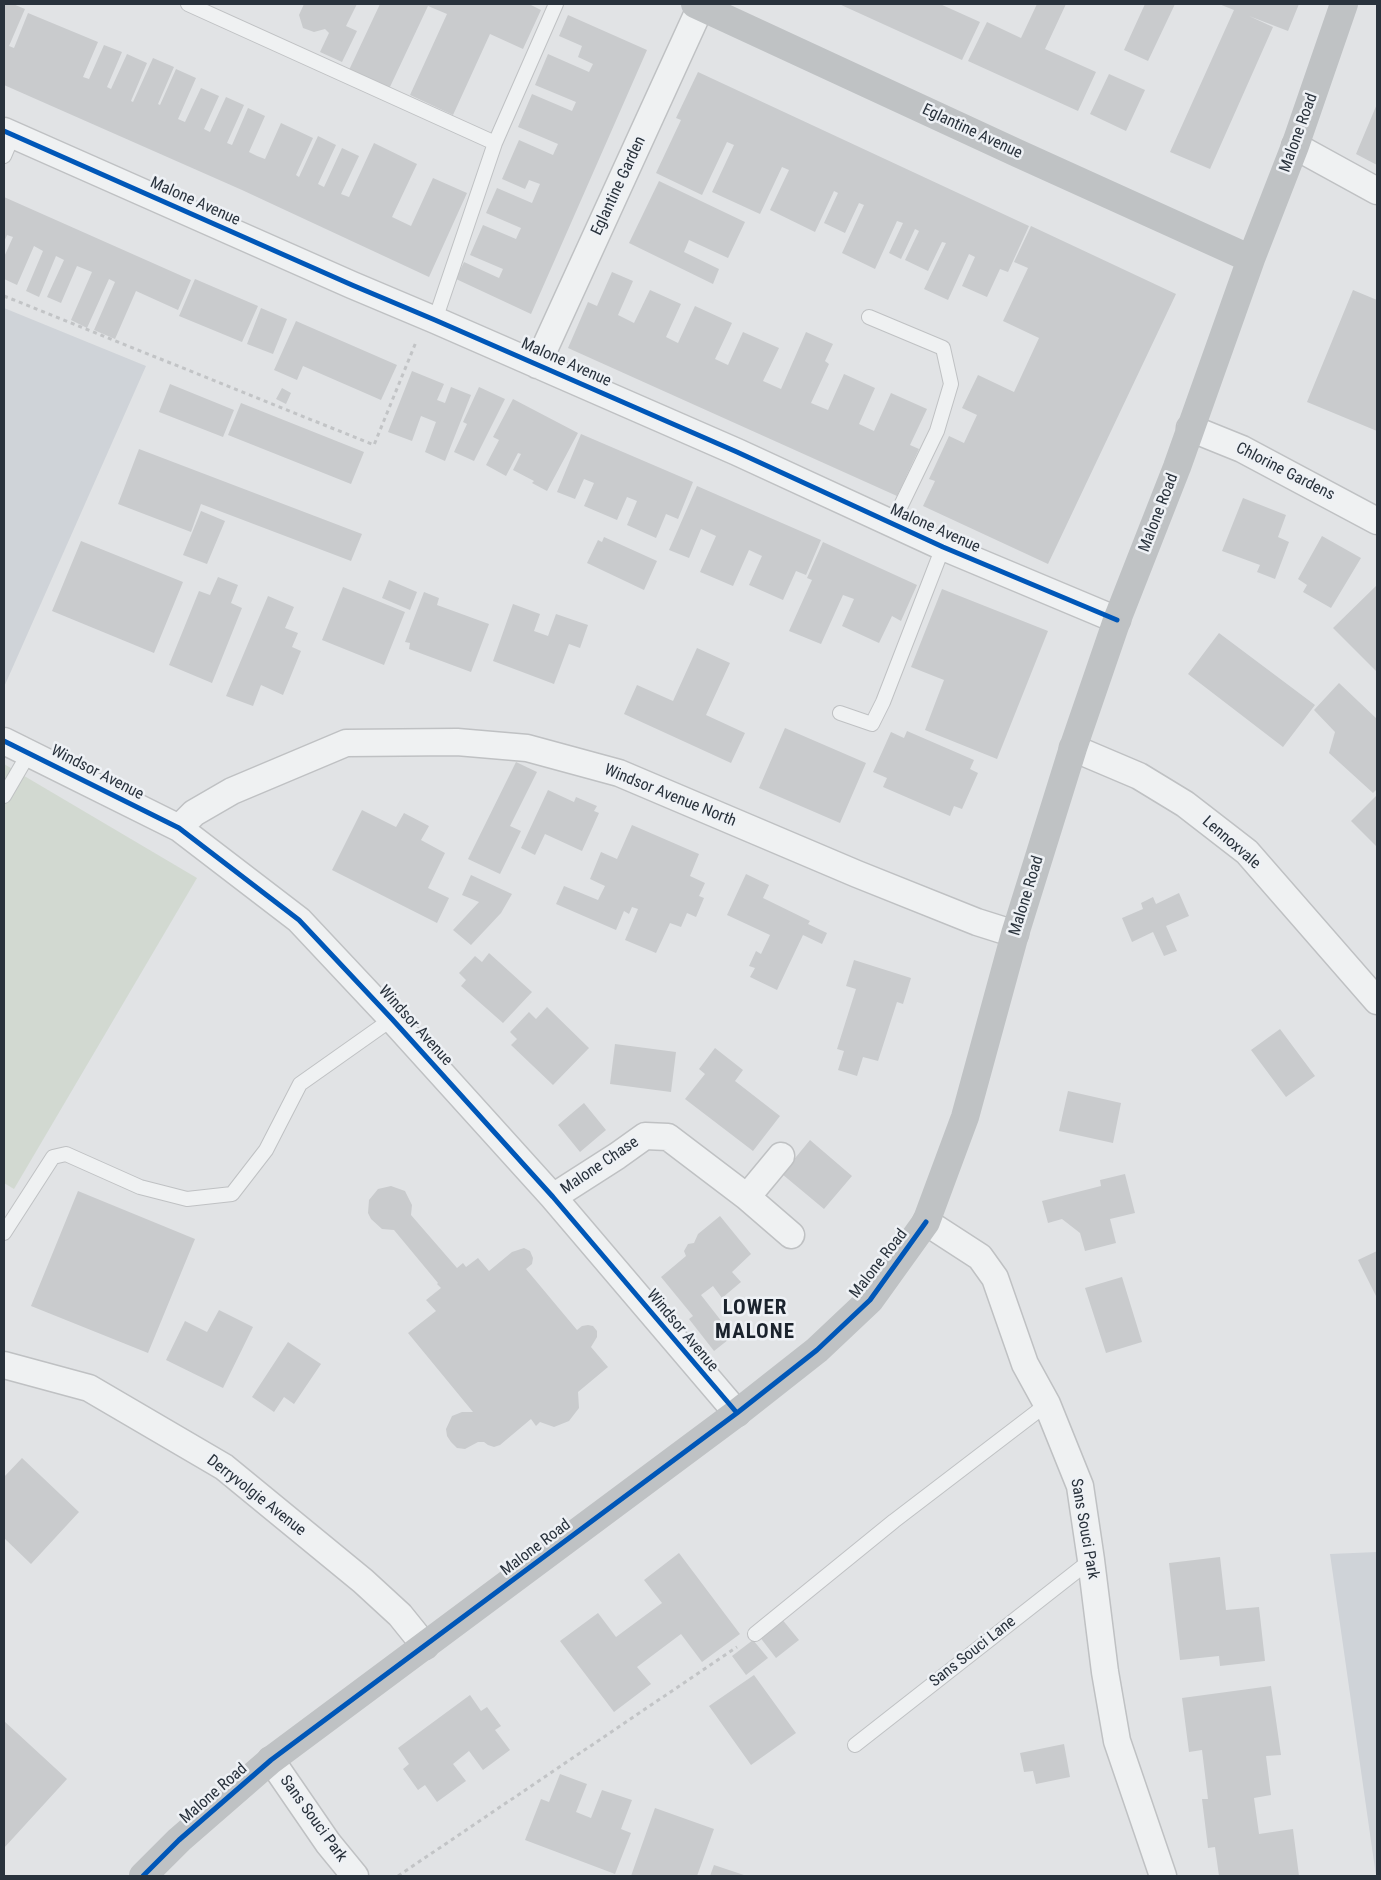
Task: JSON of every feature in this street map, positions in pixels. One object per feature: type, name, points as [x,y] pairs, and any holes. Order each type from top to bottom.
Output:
[{"type":"main road","name":"Malone Road","points":[[143,1876],[178,1840],[271,1760],[737,1413],[817,1350],[870,1300],[926,1222],[965,1117],[1015,934],[1072,748],[1251,259],[1295,146],[1344,4]]},
{"type":"main road","name":"Eglantine Avenue","points":[[698,5],[1251,259]]},
{"type":"street","name":"Eglantine Garden","points":[[537,365],[698,5]]},
{"type":"street","name":"Malone Avenue","points":[[7,141],[430,318],[737,452],[943,547],[1118,620]]},
{"type":"street","points":[[1295,146],[1377,191]]},
{"type":"street","name":"Chlorine Gardens","points":[[1190,428],[1242,449],[1377,521]]},
{"type":"street","name":"Windsor Avenue","points":[[4,741],[179,828],[299,920],[392,1019],[553,1197],[737,1413]]},
{"type":"street","name":"Windsor Avenue North","points":[[179,828],[194,813],[232,791],[346,743],[457,742],[527,748],[619,773],[857,874],[977,922],[1015,934]]},
{"type":"street","name":"Lennoxvale","points":[[1072,748],[1139,776],[1186,804],[1247,852],[1377,1001]]},
{"type":"street","name":"Malone Chase","points":[[553,1197],[645,1136],[668,1137],[792,1235]]},
{"type":"street","points":[[746,1197],[781,1156]]},
{"type":"street","name":"Sans Souci Park","points":[[926,1222],[980,1257],[995,1278],[1025,1364],[1047,1404],[1080,1486],[1117,1741],[1163,1876]]},
{"type":"street","name":"Derryvolgie Avenue","points":[[4,1365],[89,1388],[224,1467],[363,1581],[400,1615],[425,1646]]},
{"type":"street","name":"Sans Souci Park","points":[[271,1760],[328,1843],[355,1876]]},
{"type":"lane","points":[[188,4],[495,142]]},
{"type":"lane","points":[[430,318],[495,142],[556,4]]},
{"type":"lane","points":[[869,317],[943,348],[951,384],[937,431],[892,524]]},
{"type":"lane","points":[[840,713],[872,724],[883,702],[943,547]]},
{"type":"lane","points":[[4,796],[29,753]]},
{"type":"lane","points":[[4,1233],[53,1157],[66,1154],[140,1187],[188,1199],[232,1194],[266,1150],[300,1084],[392,1019]]},
{"type":"lane","points":[[755,1634],[894,1522],[1047,1404]]},
{"type":"lane","name":"Sans Souci Lane","points":[[856,1744],[1091,1560]]},
{"type":"path","points":[[4,296],[374,445],[430,318]]},
{"type":"path","points":[[398,1876],[755,1634]]},
{"type":"shaded area","points":[[4,308],[146,366],[4,687]]},
{"type":"shaded area","points":[[4,764],[197,878],[14,1189],[4,1183]]},
{"type":"shaded area","points":[[1377,1552],[1377,1876],[1376,1876],[1330,1554]]},
{"type":"building","points":[[4,4],[13,4],[25,9],[9,46],[14,48],[28,13],[98,42],[83,77],[89,79],[104,45],[122,52],[107,87],[111,89],[127,54],[147,63],[131,101],[133,102],[153,58],[174,67],[158,104],[160,105],[176,69],[196,78],[178,119],[185,122],[201,88],[219,96],[204,129],[210,132],[226,97],[244,105],[227,143],[232,145],[248,108],[265,116],[249,152],[257,156],[265,159],[281,123],[313,138],[296,175],[299,177],[318,136],[336,145],[318,184],[324,187],[342,148],[359,156],[341,194],[349,197],[374,143],[417,164],[392,217],[411,226],[433,178],[467,193],[429,277],[242,190],[4,85]]},
{"type":"building","points":[[304,4],[357,4],[346,26],[357,31],[342,62],[320,52],[329,33],[325,29],[314,32],[303,28],[299,15]]},
{"type":"building","points":[[380,4],[529,4],[541,10],[523,49],[490,34],[453,115],[410,95],[447,14],[428,6],[389,89],[349,70]]},
{"type":"building","points":[[839,4],[940,4],[980,22],[962,60]]},
{"type":"building","points":[[1037,4],[1066,4],[1045,49],[1096,72],[1078,111],[968,61],[987,22],[1021,38]]},
{"type":"building","points":[[1145,4],[1175,4],[1148,61],[1124,50]]},
{"type":"building","points":[[1219,4],[1299,4],[1288,31],[1249,16],[1273,27],[1210,169],[1170,152],[1234,10]]},
{"type":"building","points":[[568,15],[647,50],[531,314],[456,279],[464,262],[499,278],[503,269],[470,255],[483,225],[516,239],[521,228],[486,213],[497,188],[532,203],[540,184],[529,180],[525,189],[502,179],[519,140],[553,155],[558,144],[518,127],[532,94],[572,111],[576,102],[535,85],[548,54],[589,72],[593,64],[578,57],[582,46],[559,36]]},
{"type":"building","points":[[698,72],[1029,226],[1008,272],[1000,269],[987,297],[962,286],[975,257],[969,254],[948,300],[924,289],[946,243],[942,242],[928,271],[905,260],[919,231],[915,229],[901,259],[889,253],[903,223],[897,221],[875,269],[842,253],[864,205],[859,203],[845,233],[824,223],[838,193],[834,191],[815,232],[770,210],[789,170],[782,167],[760,214],[712,192],[734,145],[727,142],[702,195],[656,173],[681,120],[676,118]]},
{"type":"building","points":[[1109,74],[1145,90],[1126,131],[1090,114]]},
{"type":"building","points":[[1377,104],[1377,165],[1356,154]]},
{"type":"building","points":[[659,181],[745,222],[728,258],[689,240],[684,252],[719,269],[713,284],[629,243]]},
{"type":"building","points":[[4,197],[191,280],[178,310],[136,291],[115,339],[94,330],[115,282],[109,279],[87,328],[71,320],[92,272],[77,266],[61,303],[47,297],[64,260],[56,256],[39,297],[26,291],[43,251],[34,246],[17,285],[4,279],[4,257],[13,237],[7,235],[4,242]]},
{"type":"building","points":[[1031,226],[1176,294],[1048,564],[923,506],[935,481],[929,479],[949,436],[964,443],[977,415],[962,408],[978,375],[1014,392],[1039,338],[1003,321],[1028,268],[1014,262]]},
{"type":"building","points":[[612,272],[633,281],[618,315],[634,323],[650,290],[681,304],[666,337],[678,343],[695,306],[732,323],[715,359],[728,365],[743,332],[779,348],[763,381],[781,389],[806,332],[833,344],[825,361],[829,364],[811,403],[828,410],[844,374],[875,388],[859,424],[874,431],[891,393],[927,409],[910,445],[919,449],[897,496],[568,348],[588,302],[597,306]]},
{"type":"building","points":[[195,279],[258,306],[242,342],[179,316]]},
{"type":"building","points":[[1353,290],[1377,300],[1377,431],[1307,402]]},
{"type":"building","points":[[261,308],[287,319],[273,354],[247,344]]},
{"type":"building","points":[[296,321],[397,365],[381,400],[303,366],[297,380],[274,370]]},
{"type":"building","points":[[412,371],[444,384],[437,400],[445,403],[451,387],[471,395],[445,461],[425,452],[436,422],[421,416],[412,441],[388,432]]},
{"type":"building","points":[[170,384],[234,410],[223,437],[159,412]]},
{"type":"building","points":[[479,387],[505,399],[474,461],[454,452],[467,424],[463,422]]},
{"type":"building","points":[[282,388],[291,393],[286,404],[276,399]]},
{"type":"building","points":[[513,399],[578,433],[547,491],[532,483],[534,481],[513,470],[521,454],[518,453],[506,476],[486,465],[499,440],[493,437]]},
{"type":"building","points":[[241,403],[364,452],[351,484],[228,435]]},
{"type":"building","points":[[581,434],[693,482],[678,519],[666,514],[656,538],[627,525],[637,501],[627,497],[617,520],[584,506],[594,483],[584,479],[575,499],[557,492]]},
{"type":"building","points":[[139,449],[362,534],[351,561],[201,504],[191,532],[118,504]]},
{"type":"building","points":[[697,486],[821,540],[806,575],[796,571],[783,600],[749,585],[762,556],[749,550],[733,586],[700,572],[716,536],[701,529],[689,558],[669,550]]},
{"type":"building","points":[[1243,498],[1286,515],[1278,537],[1289,542],[1275,579],[1257,572],[1260,565],[1222,551]]},
{"type":"building","points":[[201,511],[225,521],[207,564],[183,555]]},
{"type":"building","points":[[1322,536],[1361,558],[1331,608],[1303,592],[1307,585],[1298,579]]},
{"type":"building","points":[[604,537],[657,561],[644,590],[587,563],[598,540],[602,542]]},
{"type":"building","points":[[81,541],[183,582],[154,653],[52,611]]},
{"type":"building","points":[[823,542],[917,585],[901,621],[892,616],[879,643],[842,626],[854,599],[843,595],[821,644],[789,631],[812,580],[807,578]]},
{"type":"building","points":[[218,577],[238,585],[231,603],[242,608],[212,683],[169,665],[199,591],[210,595]]},
{"type":"building","points":[[389,580],[417,592],[410,610],[382,598]]},
{"type":"building","points":[[1377,585],[1377,672],[1333,628]]},
{"type":"building","points":[[343,587],[405,612],[384,665],[322,640]]},
{"type":"building","points":[[942,589],[1048,631],[997,759],[925,730],[944,680],[911,667]]},
{"type":"building","points":[[424,592],[439,598],[437,605],[489,624],[471,672],[409,649],[410,643],[405,642]]},
{"type":"building","points":[[268,596],[294,607],[285,628],[298,633],[292,647],[301,651],[283,695],[261,685],[253,706],[226,696]]},
{"type":"building","points":[[513,604],[540,614],[534,631],[548,636],[556,614],[588,625],[580,648],[569,644],[554,684],[493,661]]},
{"type":"building","points":[[1219,633],[1315,705],[1283,747],[1188,674]]},
{"type":"building","points":[[697,648],[730,663],[706,715],[745,733],[731,763],[624,714],[637,685],[673,701]]},
{"type":"building","points":[[1339,683],[1377,719],[1377,789],[1373,793],[1329,753],[1335,732],[1314,710]]},
{"type":"building","points":[[785,728],[866,763],[840,823],[759,788]]},
{"type":"building","points":[[907,731],[974,760],[970,769],[978,773],[962,809],[954,806],[950,816],[883,787],[887,778],[873,772],[891,732],[904,738]]},
{"type":"building","points":[[516,762],[537,772],[510,826],[521,831],[500,874],[468,859]]},
{"type":"building","points":[[548,790],[574,802],[576,797],[597,806],[594,811],[599,813],[582,851],[545,834],[535,855],[521,848]]},
{"type":"building","points":[[1377,795],[1377,847],[1351,821]]},
{"type":"building","points":[[362,810],[396,827],[404,813],[429,826],[421,840],[445,853],[428,888],[449,898],[437,923],[332,870]]},
{"type":"building","points":[[632,825],[699,854],[690,876],[705,883],[699,896],[704,898],[696,917],[687,913],[681,927],[670,923],[656,953],[625,940],[638,909],[632,907],[629,914],[624,911],[616,930],[556,904],[564,886],[598,900],[605,886],[590,879],[601,852],[617,859]]},
{"type":"building","points":[[746,874],[769,885],[763,898],[810,921],[808,924],[827,933],[822,944],[803,935],[777,990],[750,977],[755,968],[749,966],[756,951],[761,954],[770,935],[727,915]]},
{"type":"building","points":[[471,875],[512,894],[501,913],[471,945],[453,930],[479,902],[462,895]]},
{"type":"building","points":[[1179,893],[1189,916],[1166,926],[1177,951],[1164,956],[1153,932],[1132,942],[1122,918],[1143,909],[1141,903],[1153,897],[1156,904]]},
{"type":"building","points":[[489,953],[532,992],[503,1023],[461,986],[466,980],[459,973],[475,956],[482,962]]},
{"type":"building","points":[[854,960],[911,978],[903,1004],[897,1002],[878,1061],[863,1057],[857,1076],[838,1070],[844,1051],[837,1049],[856,989],[846,986]]},
{"type":"building","points":[[547,1007],[589,1048],[553,1085],[511,1045],[517,1039],[510,1032],[529,1012],[536,1019]]},
{"type":"building","points":[[1280,1029],[1315,1076],[1286,1097],[1251,1050]]},
{"type":"building","points":[[615,1044],[676,1052],[671,1092],[610,1084]]},
{"type":"building","points":[[715,1048],[743,1070],[735,1081],[780,1116],[753,1151],[685,1099],[705,1074],[699,1069]]},
{"type":"building","points":[[1068,1091],[1121,1103],[1113,1143],[1059,1131]]},
{"type":"building","points":[[584,1103],[606,1130],[580,1152],[558,1125]]},
{"type":"building","points":[[810,1140],[852,1176],[824,1209],[782,1174]]},
{"type":"building","points":[[1125,1174],[1135,1213],[1110,1219],[1116,1243],[1085,1251],[1080,1233],[1062,1219],[1048,1223],[1042,1201],[1101,1186],[1100,1180]]},
{"type":"building","points":[[391,1186],[405,1191],[412,1205],[411,1215],[457,1268],[463,1263],[466,1267],[478,1258],[489,1271],[512,1252],[524,1248],[530,1251],[533,1258],[532,1264],[526,1269],[577,1330],[582,1326],[588,1325],[593,1326],[597,1331],[597,1337],[591,1347],[608,1367],[578,1392],[579,1408],[569,1421],[554,1427],[540,1422],[536,1426],[531,1419],[500,1445],[494,1447],[484,1442],[478,1442],[465,1449],[457,1448],[451,1442],[447,1436],[446,1429],[452,1416],[462,1412],[473,1412],[408,1333],[436,1311],[426,1300],[441,1288],[394,1230],[382,1229],[371,1219],[368,1213],[369,1200],[378,1189]]},
{"type":"building","points":[[78,1191],[195,1239],[148,1353],[31,1306]]},
{"type":"building","points":[[720,1216],[751,1254],[732,1272],[741,1282],[722,1298],[713,1286],[701,1295],[733,1336],[714,1351],[689,1319],[693,1316],[661,1277],[686,1256],[684,1251],[688,1244],[694,1243],[698,1234]]},
{"type":"building","points":[[1377,1251],[1377,1298],[1358,1260]]},
{"type":"building","points":[[1122,1277],[1142,1342],[1106,1353],[1085,1288]]},
{"type":"building","points":[[219,1310],[253,1327],[223,1388],[166,1360],[185,1321],[207,1332]]},
{"type":"building","points":[[288,1342],[321,1364],[294,1404],[284,1397],[274,1412],[252,1397]]},
{"type":"building","points":[[22,1458],[79,1512],[31,1564],[4,1538],[4,1477]]},
{"type":"building","points":[[679,1553],[740,1634],[702,1662],[681,1634],[637,1667],[651,1684],[614,1712],[560,1641],[598,1613],[616,1637],[662,1603],[644,1580]]},
{"type":"building","points":[[1220,1557],[1226,1610],[1259,1607],[1265,1661],[1220,1666],[1219,1656],[1180,1660],[1169,1563]]},
{"type":"building","points":[[781,1618],[799,1640],[776,1658],[759,1636]]},
{"type":"building","points":[[753,1640],[768,1658],[746,1675],[732,1656]]},
{"type":"building","points":[[754,1675],[796,1733],[751,1765],[709,1706]]},
{"type":"building","points":[[1271,1686],[1281,1755],[1266,1756],[1271,1795],[1254,1798],[1259,1834],[1293,1829],[1299,1876],[1219,1876],[1215,1847],[1208,1848],[1202,1799],[1208,1799],[1202,1750],[1189,1752],[1182,1698]]},
{"type":"building","points":[[470,1695],[481,1711],[487,1707],[501,1726],[495,1730],[510,1750],[483,1770],[469,1751],[453,1764],[466,1781],[437,1802],[425,1785],[418,1790],[403,1769],[409,1764],[398,1748]]},
{"type":"building","points":[[4,1721],[67,1779],[4,1848]]},
{"type":"building","points":[[1064,1744],[1070,1777],[1036,1784],[1033,1771],[1024,1772],[1020,1753]]},
{"type":"building","points":[[560,1774],[587,1784],[576,1812],[591,1818],[602,1790],[632,1800],[621,1829],[631,1833],[615,1874],[525,1840],[541,1799],[549,1802]]},
{"type":"building","points":[[655,1808],[714,1829],[697,1876],[631,1876]]},
{"type":"building","points":[[714,1865],[747,1876],[710,1876]]},
{"type":"cycle path","points":[[4,131],[737,452],[943,547],[1117,620]]},
{"type":"cycle path","points":[[4,741],[179,828],[299,920],[392,1019],[553,1197],[737,1413]]},
{"type":"cycle path","points":[[143,1876],[179,1840],[271,1760],[737,1413],[817,1350],[870,1300],[926,1222]]},
{"type":"district","name":"LOWER MALONE","points":[[755,1321]]}]
